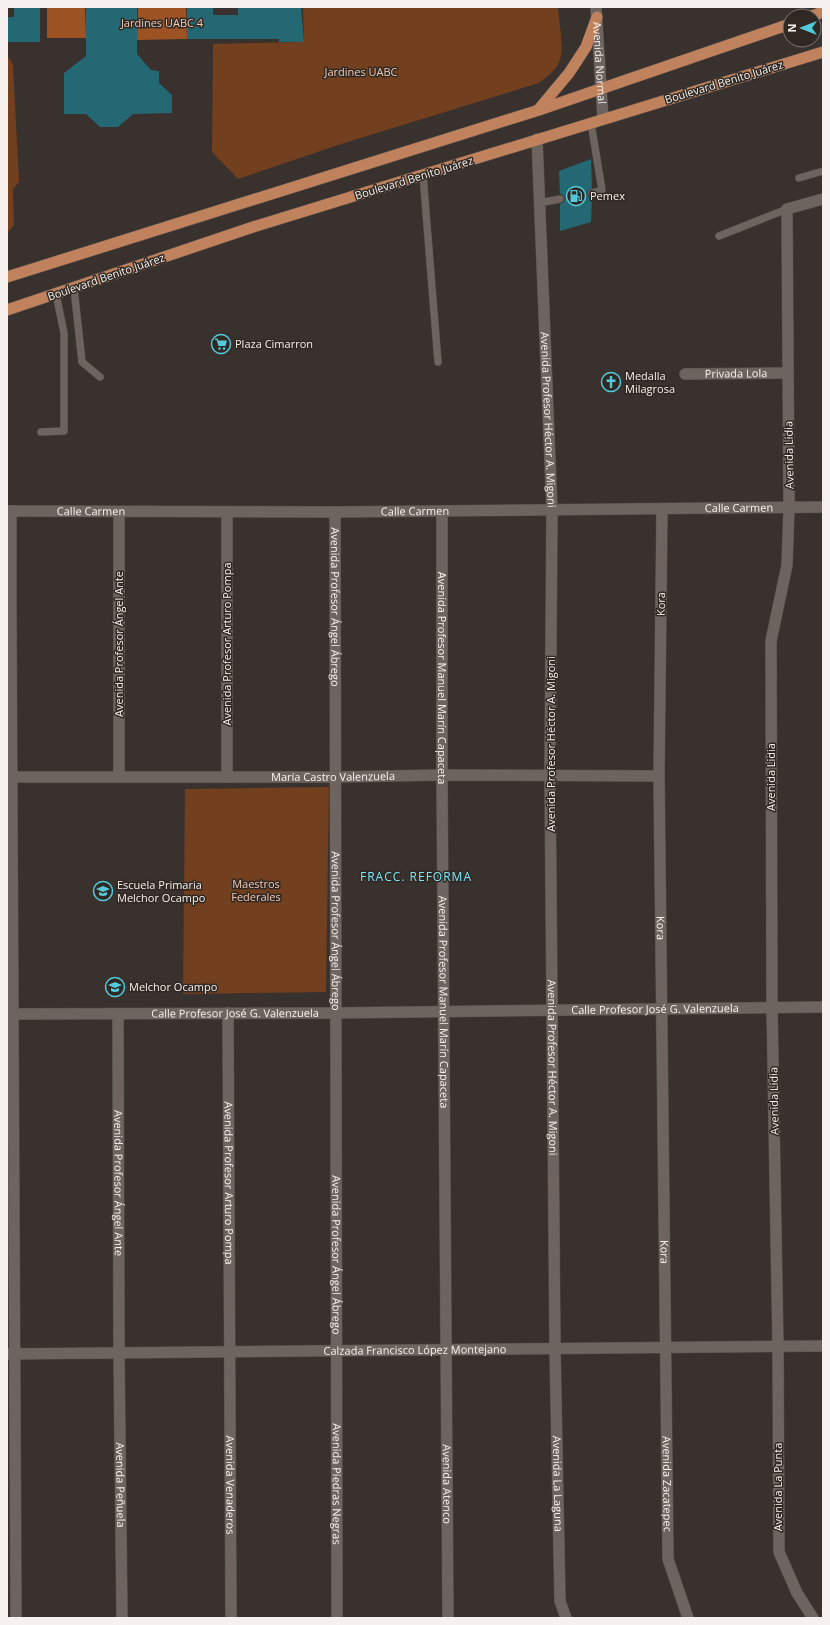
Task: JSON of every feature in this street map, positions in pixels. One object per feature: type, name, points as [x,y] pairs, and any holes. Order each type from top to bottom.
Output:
[{"type":"main road","points":[[539,110],[569,74],[586,47],[596,12]]},
{"type":"main road","points":[[7,277],[539,110],[782,27]]},
{"type":"main road","name":"Boulevard Benito Juárez","points":[[7,310],[253,227],[823,52]]},
{"type":"street","name":"Avenida Normal","points":[[596,12],[603,120]]},
{"type":"street","name":"Avenida Profesor Héctor A. Migoni","points":[[537,140],[552,510],[550,775],[555,1348]]},
{"type":"street","points":[[788,209],[823,199]]},
{"type":"street","name":"Avenida Lidia","points":[[778,1347],[772,1007],[771,641],[787,565],[789,508],[788,209]]},
{"type":"street","name":"Privada Lola","points":[[685,374],[788,373]]},
{"type":"street","name":"Calle Carmen","points":[[9,511],[335,512],[823,507]]},
{"type":"street","name":"Kora","points":[[662,509],[659,776],[666,1347]]},
{"type":"street","points":[[9,511],[11,1354],[16,1618]]},
{"type":"street","name":"Avenida Profesor Manuel Marín Capaceta","points":[[442,511],[442,775],[446,1349]]},
{"type":"street","name":"Avenida Profesor Ángel Ante","points":[[119,512],[119,776]]},
{"type":"street","name":"Avenida Profesor Arturo Pompa","points":[[227,512],[227,777]]},
{"type":"street","name":"Avenida Profesor Ángel Ábrego","points":[[335,512],[338,1350]]},
{"type":"street","name":"María Castro Valenzuela","points":[[9,777],[336,777],[442,775],[659,776]]},
{"type":"street","name":"Calle Profesor José G. Valenzuela","points":[[10,1014],[336,1013],[823,1007]]},
{"type":"street","name":"Avenida Profesor Arturo Pompa","points":[[228,1013],[230,1353]]},
{"type":"street","name":"Avenida Profesor Ángel Ante","points":[[118,1014],[119,1353]]},
{"type":"street","name":"Calzada Francisco López Montejano","points":[[11,1354],[823,1346]]},
{"type":"street","name":"Avenida Zacatepec","points":[[666,1347],[668,1559],[688,1618]]},
{"type":"street","name":"Avenida La Punta","points":[[778,1347],[779,1552],[797,1593],[813,1618]]},
{"type":"street","name":"Avenida La Laguna","points":[[555,1348],[560,1601],[566,1618]]},
{"type":"street","name":"Avenida Atenco","points":[[446,1349],[448,1618]]},
{"type":"street","name":"Avenida Piedras Negras","points":[[337,1618],[338,1350]]},
{"type":"street","name":"Avenida Peñuela","points":[[119,1353],[122,1618]]},
{"type":"street","name":"Avenida Venaderos","points":[[230,1353],[231,1618]]},
{"type":"lane","points":[[591,123],[602,190],[592,193]]},
{"type":"lane","points":[[799,178],[823,171]]},
{"type":"lane","points":[[423,175],[438,362]]},
{"type":"lane","points":[[539,203],[560,199]]},
{"type":"lane","points":[[719,236],[788,209]]},
{"type":"lane","points":[[74,288],[82,362],[100,377]]},
{"type":"lane","points":[[41,432],[64,432],[64,333],[56,294]]},
{"type":"green space","points":[[47,7],[85,7],[86,38],[47,38]]},
{"type":"green space","name":"Jardines UABC 4","points":[[138,7],[186,7],[187,39],[137,40]]},
{"type":"green space","name":"Jardines UABC","points":[[303,7],[558,7],[561,41],[560,60],[559,64],[554,70],[539,83],[341,144],[238,179],[212,152],[213,44],[304,42]]},
{"type":"green space","points":[[7,57],[13,65],[19,182],[13,189],[14,225],[7,233]]},
{"type":"green space","name":"Maestros Federales","points":[[329,787],[326,992],[183,994],[185,789]]},
{"type":"building","points":[[14,7],[40,7],[40,42],[7,42],[7,17],[14,17]]},
{"type":"building","points":[[86,7],[137,7],[137,54],[151,70],[159,71],[159,83],[172,95],[172,113],[133,114],[118,127],[100,127],[86,114],[64,114],[64,73],[86,56]]},
{"type":"building","points":[[187,7],[213,7],[213,15],[238,15],[238,7],[301,7],[304,42],[279,42],[279,39],[187,39]]},
{"type":"building","name":"Pemex","points":[[591,159],[592,188],[587,192],[588,196],[592,198],[591,222],[560,231],[560,204],[564,202],[565,198],[560,194],[559,171]]},
{"type":"place","name":"Pemex","points":[[576,196]]},
{"type":"place","name":"Plaza Cimarron","points":[[221,344]]},
{"type":"place","name":"Medalla Milagrosa","points":[[611,382]]},
{"type":"place","name":"Escuela Primaria Melchor Ocampo","points":[[103,891]]},
{"type":"place","name":"Melchor Ocampo","points":[[115,987]]},
{"type":"district","name":"FRACC. REFORMA","points":[[416,877]]}]
